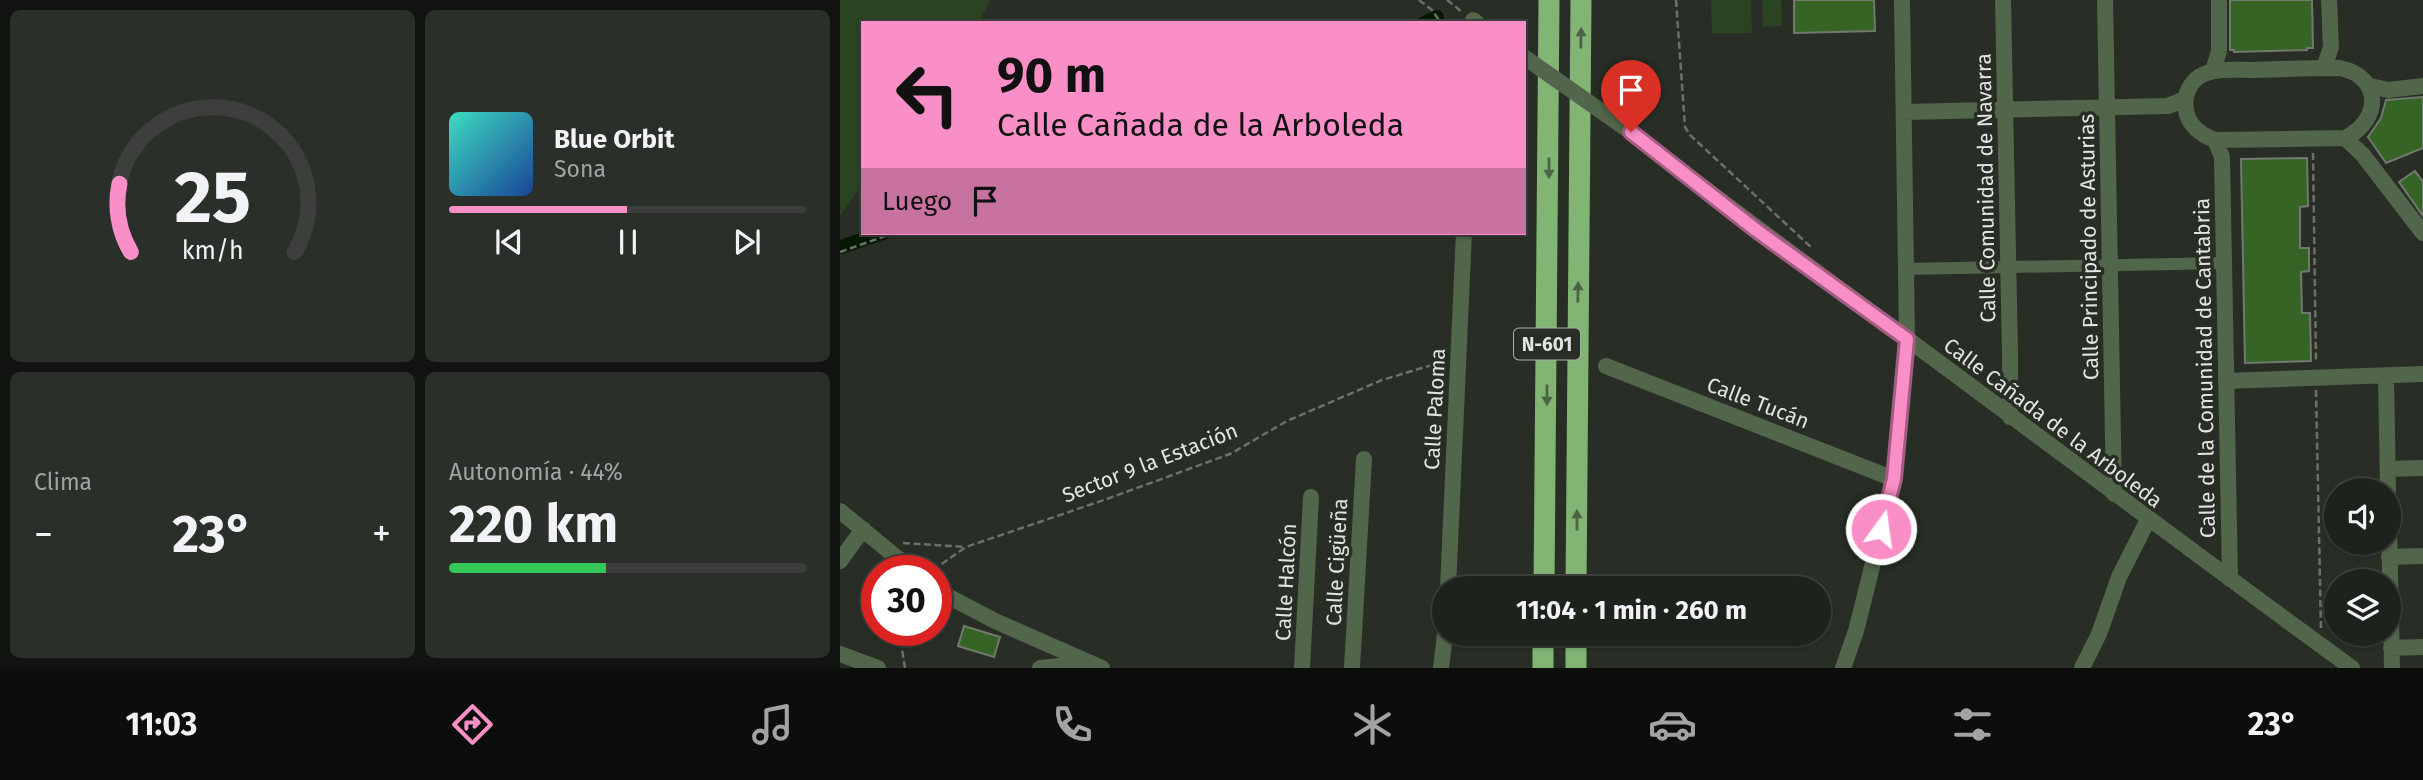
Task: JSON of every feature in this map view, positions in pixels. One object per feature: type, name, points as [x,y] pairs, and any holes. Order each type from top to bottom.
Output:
[{"type":"highway","name":"N-601","points":[[1544,576],[1549,0]]},
{"type":"highway","name":"N-601","points":[[1576,576],[1581,0]]},
{"type":"highway","points":[[1543,646],[1543,668]]},
{"type":"highway","points":[[1576,646],[1576,668]]},
{"type":"street","points":[[1843,668],[1856,631],[1894,479],[1907,339],[1902,0]]},
{"type":"street","name":"Calle Comunidad de Navarra","points":[[2003,0],[2010,417]]},
{"type":"street","name":"Calle Principado de Asturias","points":[[2105,0],[2114,494]]},
{"type":"street","points":[[2219,0],[2219,71]]},
{"type":"street","points":[[2329,0],[2332,68]]},
{"type":"street","name":"Calle Cañada de la Arboleda","points":[[1526,58],[1631,132],[1756,230],[2352,668]]},
{"type":"street","points":[[2332,68],[2358,74],[2371,94],[2368,118],[2350,135],[2221,140],[2204,136],[2192,124],[2186,107],[2193,81],[2203,74],[2219,71],[2332,68]]},
{"type":"street","points":[[2371,94],[2423,86]]},
{"type":"street","points":[[1904,112],[2186,107]]},
{"type":"street","points":[[2350,135],[2362,155],[2423,233]]},
{"type":"street","name":"Calle de la Comunidad de Cantabria","points":[[2221,140],[2230,579]]},
{"type":"street","name":"Calle Paloma","points":[[1449,576],[1464,235]]},
{"type":"street","points":[[1906,269],[2225,263]]},
{"type":"street","name":"Calle Tucán","points":[[1606,366],[1894,479]]},
{"type":"street","points":[[2226,381],[2423,374]]},
{"type":"street","points":[[2386,375],[2388,478]]},
{"type":"street","name":"Calle Cigüeña","points":[[1352,668],[1364,459]]},
{"type":"street","points":[[2388,469],[2423,468]]},
{"type":"street","name":"Calle Halcón","points":[[1302,668],[1311,497]]},
{"type":"street","points":[[840,511],[895,555]]},
{"type":"street","points":[[2082,668],[2099,634],[2119,577],[2148,520]]},
{"type":"street","points":[[840,561],[863,528]]},
{"type":"street","points":[[2392,668],[2389,557],[2423,556]]},
{"type":"street","points":[[952,598],[995,621],[1097,666]]},
{"type":"street","points":[[1441,668],[1444,646]]},
{"type":"street","points":[[2391,648],[2423,647]]},
{"type":"street","points":[[840,654],[878,668]]},
{"type":"street","points":[[1040,668],[1097,666]]},
{"type":"path","points":[[1419,0],[1432,9],[1440,21]]},
{"type":"path","points":[[1447,0],[1473,21]]},
{"type":"path","points":[[1676,0],[1685,127],[1689,135],[1817,253]]},
{"type":"path","points":[[2313,138],[2322,646]]},
{"type":"path","points":[[840,252],[888,235]]},
{"type":"path","name":"Sector 9 la Estación","points":[[952,557],[966,547],[1230,454],[1287,421],[1382,380],[1458,355]]},
{"type":"path","points":[[883,545],[898,542],[966,547]]},
{"type":"path","points":[[902,646],[905,668]]},
{"type":"green space","points":[[840,0],[991,0],[979,21],[861,21],[861,187],[840,216]]},
{"type":"green space","points":[[1711,0],[1751,0],[1752,33],[1712,33]]},
{"type":"green space","points":[[1762,0],[1781,0],[1782,26],[1763,27]]},
{"type":"building","points":[[1794,0],[1874,0],[1875,31],[1794,33]]},
{"type":"building","points":[[2230,0],[2312,0],[2313,48],[2230,50]]},
{"type":"building","points":[[2423,97],[2423,148],[2386,163],[2368,137],[2381,118],[2386,100]]},
{"type":"building","points":[[2307,158],[2308,206],[2300,207],[2300,248],[2309,248],[2309,271],[2301,272],[2302,313],[2310,313],[2311,361],[2245,363],[2241,159]]},
{"type":"building","points":[[2415,171],[2423,182],[2423,216],[2399,182]]},
{"type":"building","points":[[964,626],[1000,637],[994,657],[958,646]]},
{"type":"waterway","points":[[1428,21],[1437,17]]},
{"type":"waterway","points":[[840,247],[877,235]]},
{"type":"route","points":[[1631,132],[1756,230],[1907,339],[1894,479],[1881,529]]}]
